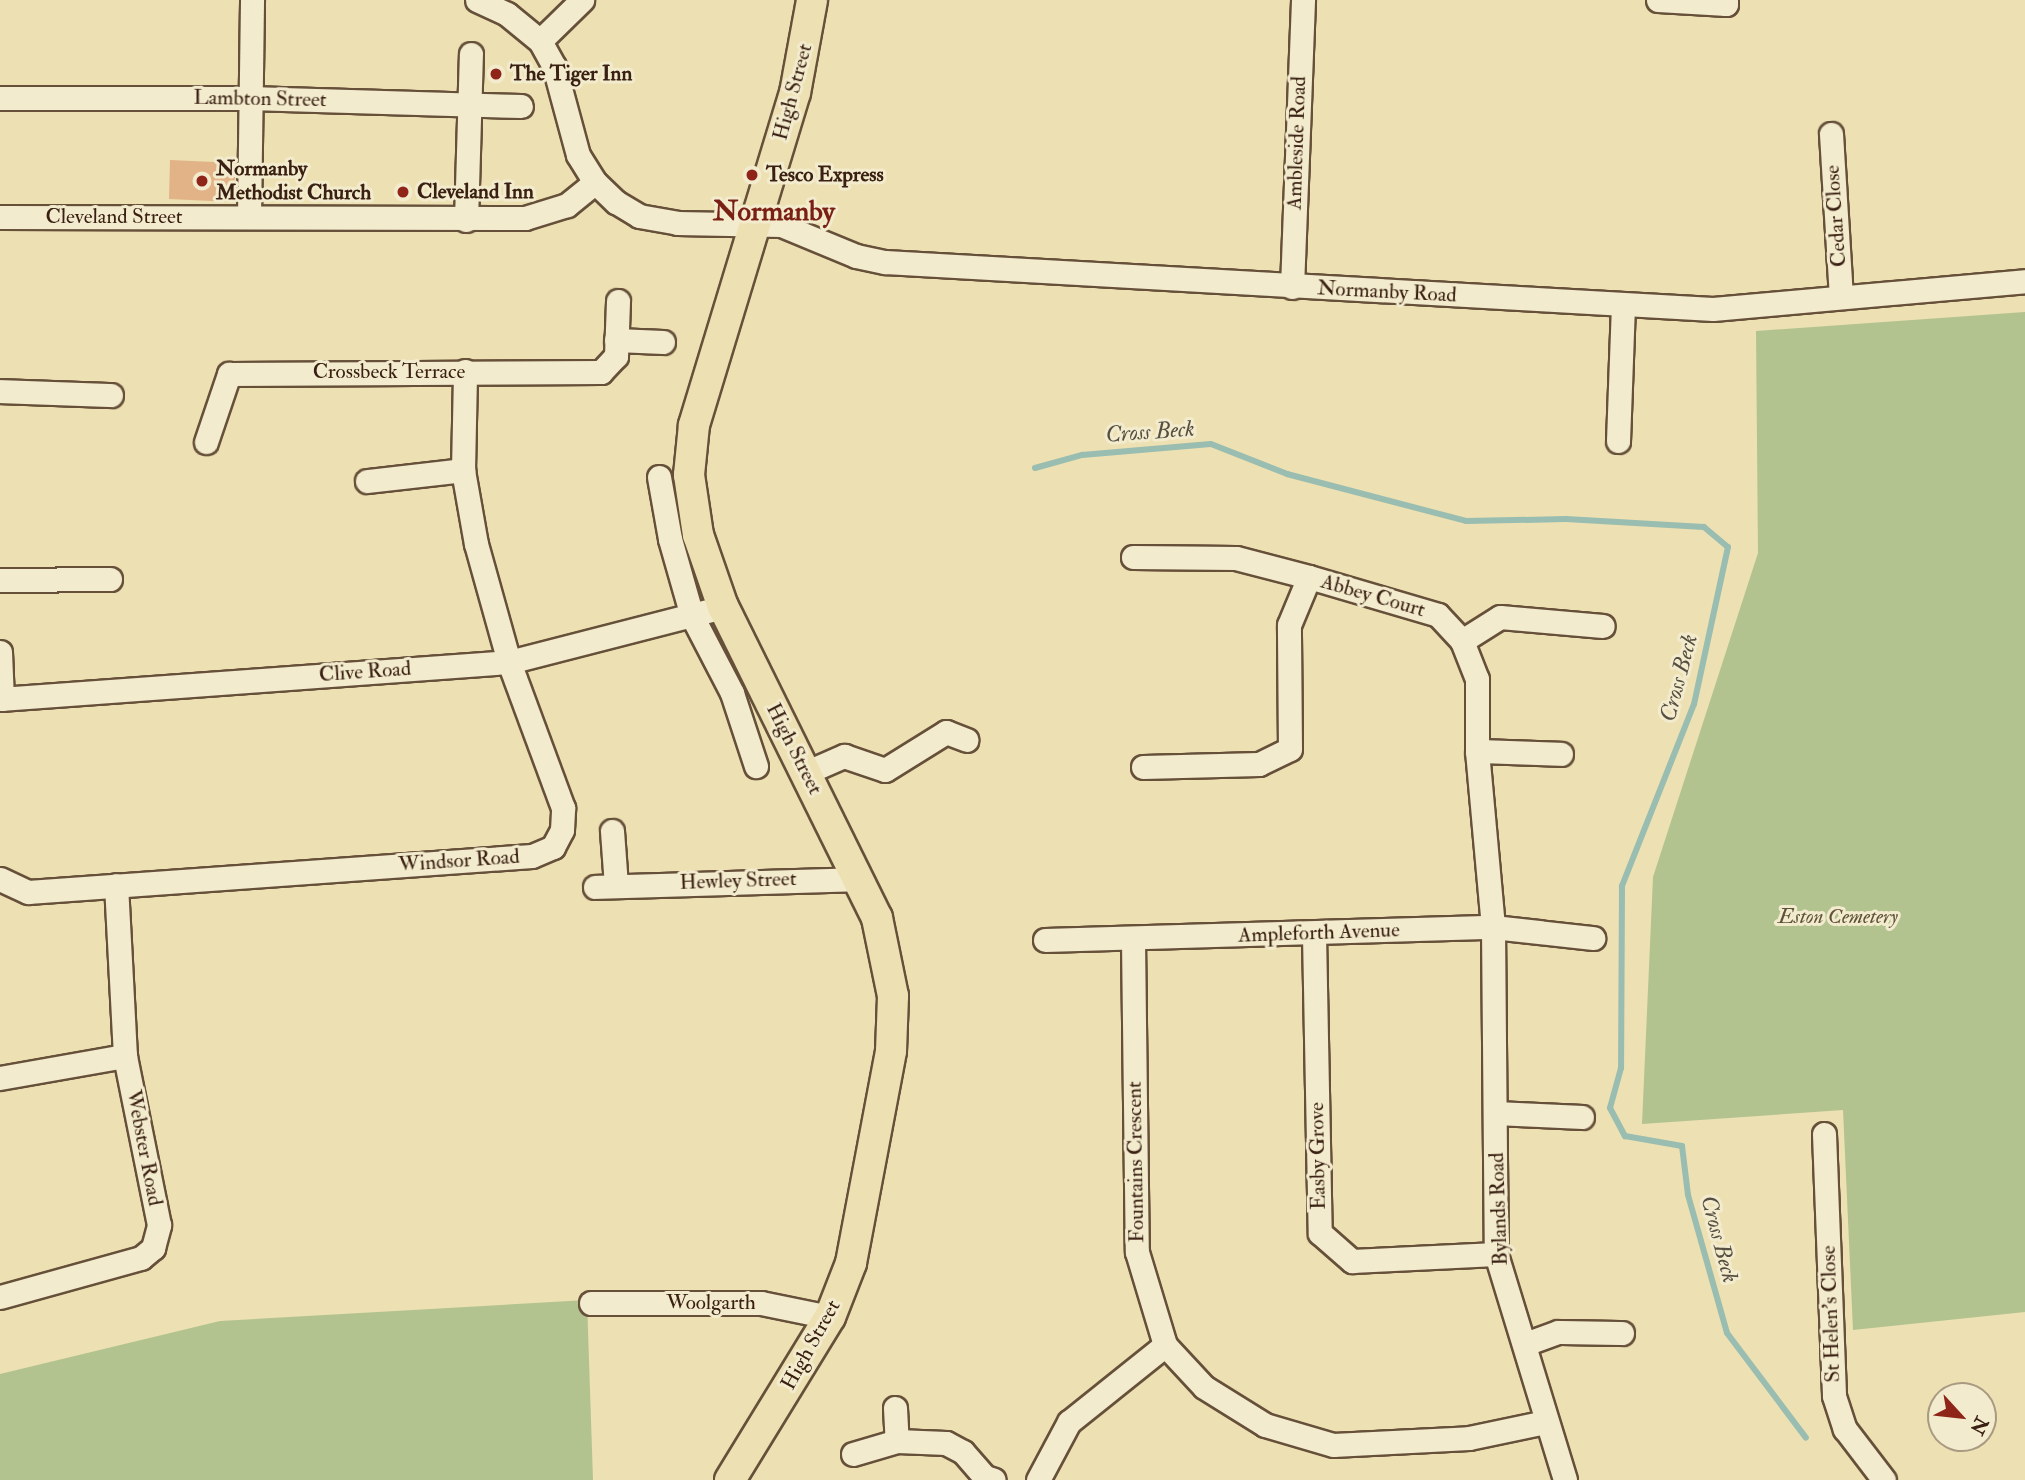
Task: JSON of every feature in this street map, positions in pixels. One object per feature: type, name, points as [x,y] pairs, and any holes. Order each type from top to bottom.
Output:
[{"type":"main road","name":"High Street","points":[[730,1480],[830,1317],[851,1263],[864,1210],[891,1051],[894,996],[886,952],[860,879],[723,607],[698,535],[689,475],[694,425],[795,93],[812,0]]},
{"type":"street","points":[[477,0],[507,14],[540,41],[554,66],[578,155],[595,182]]},
{"type":"street","points":[[540,41],[582,0]]},
{"type":"street","name":"Ambleside Road","points":[[1292,287],[1303,0]]},
{"type":"street","points":[[1658,0],[1726,4],[1726,0]]},
{"type":"street","points":[[249,217],[250,3]]},
{"type":"street","points":[[466,220],[471,54]]},
{"type":"street","name":"Lambton Street","points":[[0,98],[249,98],[521,106]]},
{"type":"street","name":"Cedar Close","points":[[1831,134],[1841,297]]},
{"type":"street","name":"Normanby Road","points":[[595,182],[639,216],[677,223],[781,225],[856,256],[921,266],[1713,309],[2025,281]]},
{"type":"street","name":"Cleveland Street","points":[[0,217],[466,220],[551,213],[595,182]]},
{"type":"street","points":[[618,301],[616,348],[663,342]]},
{"type":"street","points":[[1618,441],[1623,306]]},
{"type":"street","name":"Crossbeck Terrace","points":[[206,442],[229,374],[601,372],[616,348]]},
{"type":"street","name":"Windsor Road","points":[[0,879],[28,892],[532,856],[553,847],[562,830],[563,808],[509,662],[476,544],[463,470],[465,371]]},
{"type":"street","points":[[0,391],[111,396]]},
{"type":"street","points":[[368,481],[463,470]]},
{"type":"street","points":[[659,477],[670,539],[692,616],[732,693],[756,766]]},
{"type":"street","points":[[1133,557],[1236,558],[1309,577]]},
{"type":"street","name":"Abbey Court","points":[[1143,767],[1259,764],[1290,749],[1289,625],[1309,577],[1438,615],[1462,641],[1477,679],[1477,751],[1493,927]]},
{"type":"street","points":[[0,580],[110,579]]},
{"type":"street","name":"Clive Road","points":[[1,699],[509,662],[723,607]]},
{"type":"street","points":[[1462,641],[1500,617],[1603,626]]},
{"type":"street","points":[[0,652],[1,699]]},
{"type":"street","points":[[805,773],[844,756],[886,770],[946,732],[967,740]]},
{"type":"street","points":[[1477,751],[1560,754]]},
{"type":"street","name":"Hewley Street","points":[[612,831],[605,886],[860,879]]},
{"type":"street","name":"Webster Road","points":[[0,1297],[141,1258],[153,1248],[159,1225],[125,1056],[116,885]]},
{"type":"street","name":"Ampleforth Avenue","points":[[1045,940],[1133,940],[1493,927],[1593,938]]},
{"type":"street","name":"Bylands Road","points":[[1493,927],[1496,1254],[1525,1343],[1545,1422],[1565,1480]]},
{"type":"street","name":"Easby Grove","points":[[1314,934],[1320,1233],[1352,1261],[1496,1254]]},
{"type":"street","name":"Fountains Crescent","points":[[1133,940],[1137,1252],[1165,1345],[1204,1387],[1265,1425],[1333,1445],[1469,1437],[1545,1422]]},
{"type":"street","points":[[0,1078],[125,1056]]},
{"type":"street","points":[[1496,1114],[1582,1117]]},
{"type":"street","name":"St Helen's Close","points":[[1824,1134],[1833,1395],[1845,1429],[1884,1480]]},
{"type":"street","name":"Woolgarth","points":[[591,1303],[761,1303],[830,1317]]},
{"type":"street","points":[[1525,1343],[1558,1332],[1622,1333]]},
{"type":"street","points":[[1038,1480],[1069,1422],[1165,1345]]},
{"type":"street","points":[[895,1408],[897,1441]]},
{"type":"street","points":[[853,1454],[897,1441],[946,1443],[964,1452],[985,1477],[994,1480]]},
{"type":"green space","name":"Eston Cemetery","points":[[2025,312],[2025,1312],[1853,1330],[1843,1110],[1642,1124],[1653,877],[1758,553],[1756,331]]},
{"type":"green space","points":[[587,1300],[593,1480],[0,1480],[0,1374],[220,1321]]},
{"type":"building","name":"Normanby Methodist Church","points":[[170,160],[236,163],[234,202],[169,199]]},
{"type":"waterway","name":"Cross Beck","points":[[1035,468],[1082,455],[1211,444],[1287,474],[1466,521],[1566,519],[1704,527],[1728,547],[1694,704],[1622,886],[1621,1068],[1610,1108],[1625,1136],[1682,1146],[1688,1195],[1727,1333],[1806,1438]]},
{"type":"place","name":"The Tiger Inn","points":[[496,74]]},
{"type":"place","name":"Tesco Express","points":[[752,175]]},
{"type":"place","name":"Normanby Methodist Church","points":[[202,181]]},
{"type":"place","name":"Cleveland Inn","points":[[403,192]]},
{"type":"district","name":"Normanby","points":[[774,212]]}]
